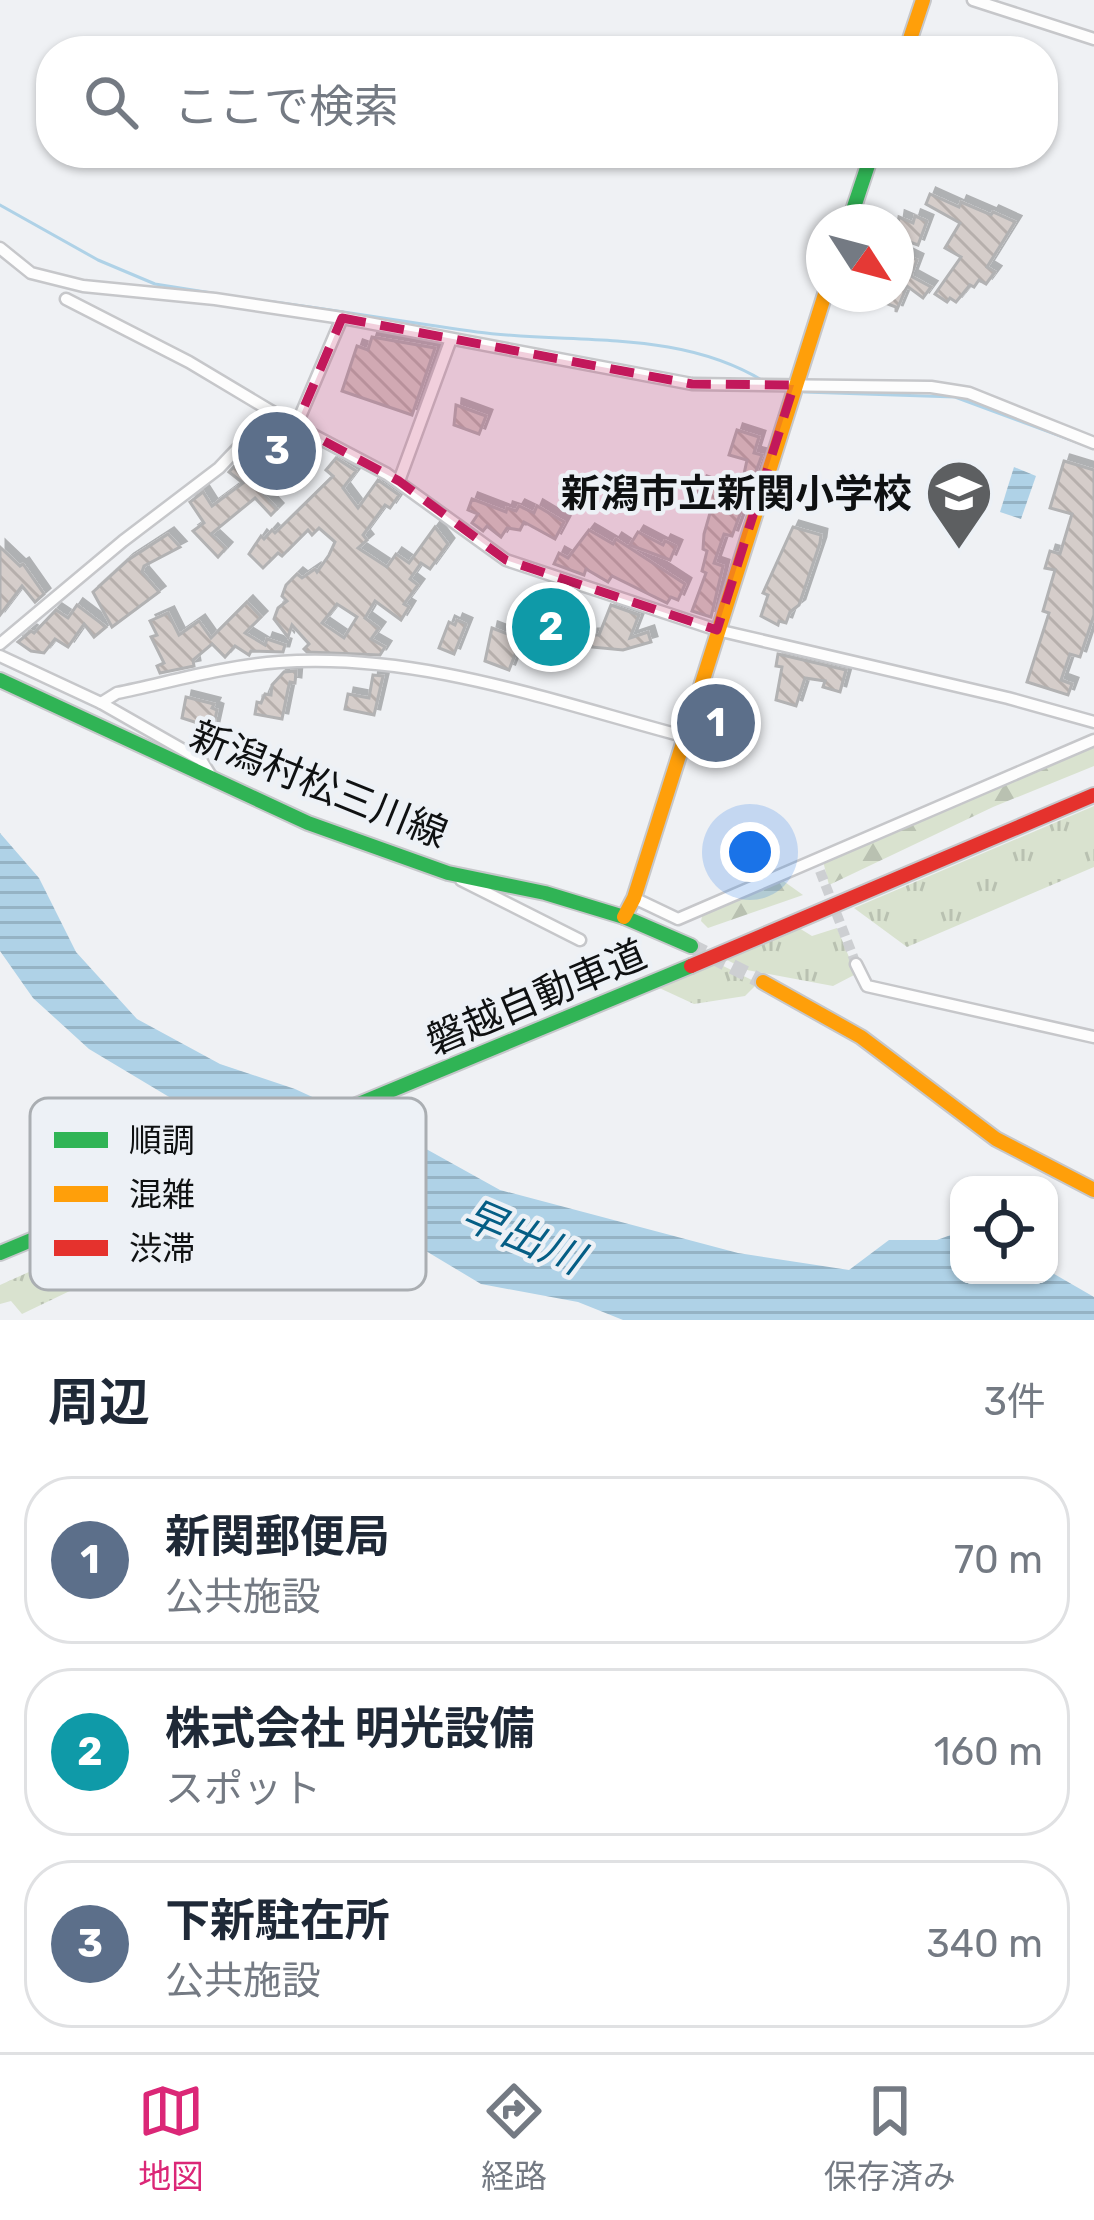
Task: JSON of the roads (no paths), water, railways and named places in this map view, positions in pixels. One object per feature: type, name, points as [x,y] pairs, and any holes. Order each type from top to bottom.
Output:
[{"type":"main road","points":[[911,36],[923,0]]},
{"type":"main road","points":[[855,204],[867,168]]},
{"type":"main road","points":[[624,917],[634,898],[819,312]]},
{"type":"main road","name":"新潟村松三川線","points":[[0,680],[308,823],[448,873],[545,893],[624,917],[691,946]]},
{"type":"main road","name":"磐越自動車道","points":[[375,1098],[1094,795]]},
{"type":"main road","points":[[763,982],[861,1037],[996,1139],[1094,1190]]},
{"type":"main road","name":"磐越自動車道","points":[[0,1253],[30,1240]]},
{"type":"street","points":[[973,0],[1094,39]]},
{"type":"street","points":[[0,248],[31,273],[82,286],[342,317],[692,384],[931,387],[968,394],[1094,443]]},
{"type":"street","points":[[66,299],[189,362],[399,481],[506,560],[717,630],[1094,722]]},
{"type":"street","points":[[296,426],[342,317]]},
{"type":"street","points":[[399,481],[451,339]]},
{"type":"street","points":[[0,644],[219,468],[272,412]]},
{"type":"street","points":[[0,656],[100,703],[201,760],[212,779]]},
{"type":"street","points":[[100,703],[118,693],[278,662],[362,662],[436,670],[682,736]]},
{"type":"street","points":[[634,898],[678,920],[817,866],[1094,740]]},
{"type":"street","points":[[448,873],[580,940]]},
{"type":"street","points":[[856,964],[867,986],[1094,1037]]},
{"type":"water","points":[[1014,467],[1036,476],[1021,519],[1000,512]]},
{"type":"water","points":[[0,833],[39,878],[76,952],[137,1019],[220,1064],[315,1098],[171,1098],[89,1049],[33,998],[0,951]]},
{"type":"water","name":"早出川","points":[[426,1149],[500,1190],[738,1253],[849,1270],[889,1240],[937,1240],[950,1235],[950,1284],[1058,1284],[1058,1276],[1094,1297],[1094,1320],[623,1320],[578,1302],[481,1284],[426,1251]]},
{"type":"waterway","points":[[0,205],[98,260],[155,284],[218,294]]},
{"type":"waterway","points":[[258,300],[477,332],[661,346],[732,365],[765,382]]},
{"type":"waterway","points":[[804,392],[955,397],[1082,444]]},
{"type":"tunnel","points":[[820,871],[856,964]]},
{"type":"tunnel","points":[[691,946],[763,982]]},
{"type":"place","name":"下新駐在所","points":[[277,451]]},
{"type":"place","name":"新潟市立新関小学校","points":[[959,552]]},
{"type":"place","name":"株式会社 明光設備","points":[[551,627]]},
{"type":"place","name":"新関郵便局","points":[[716,723]]}]
